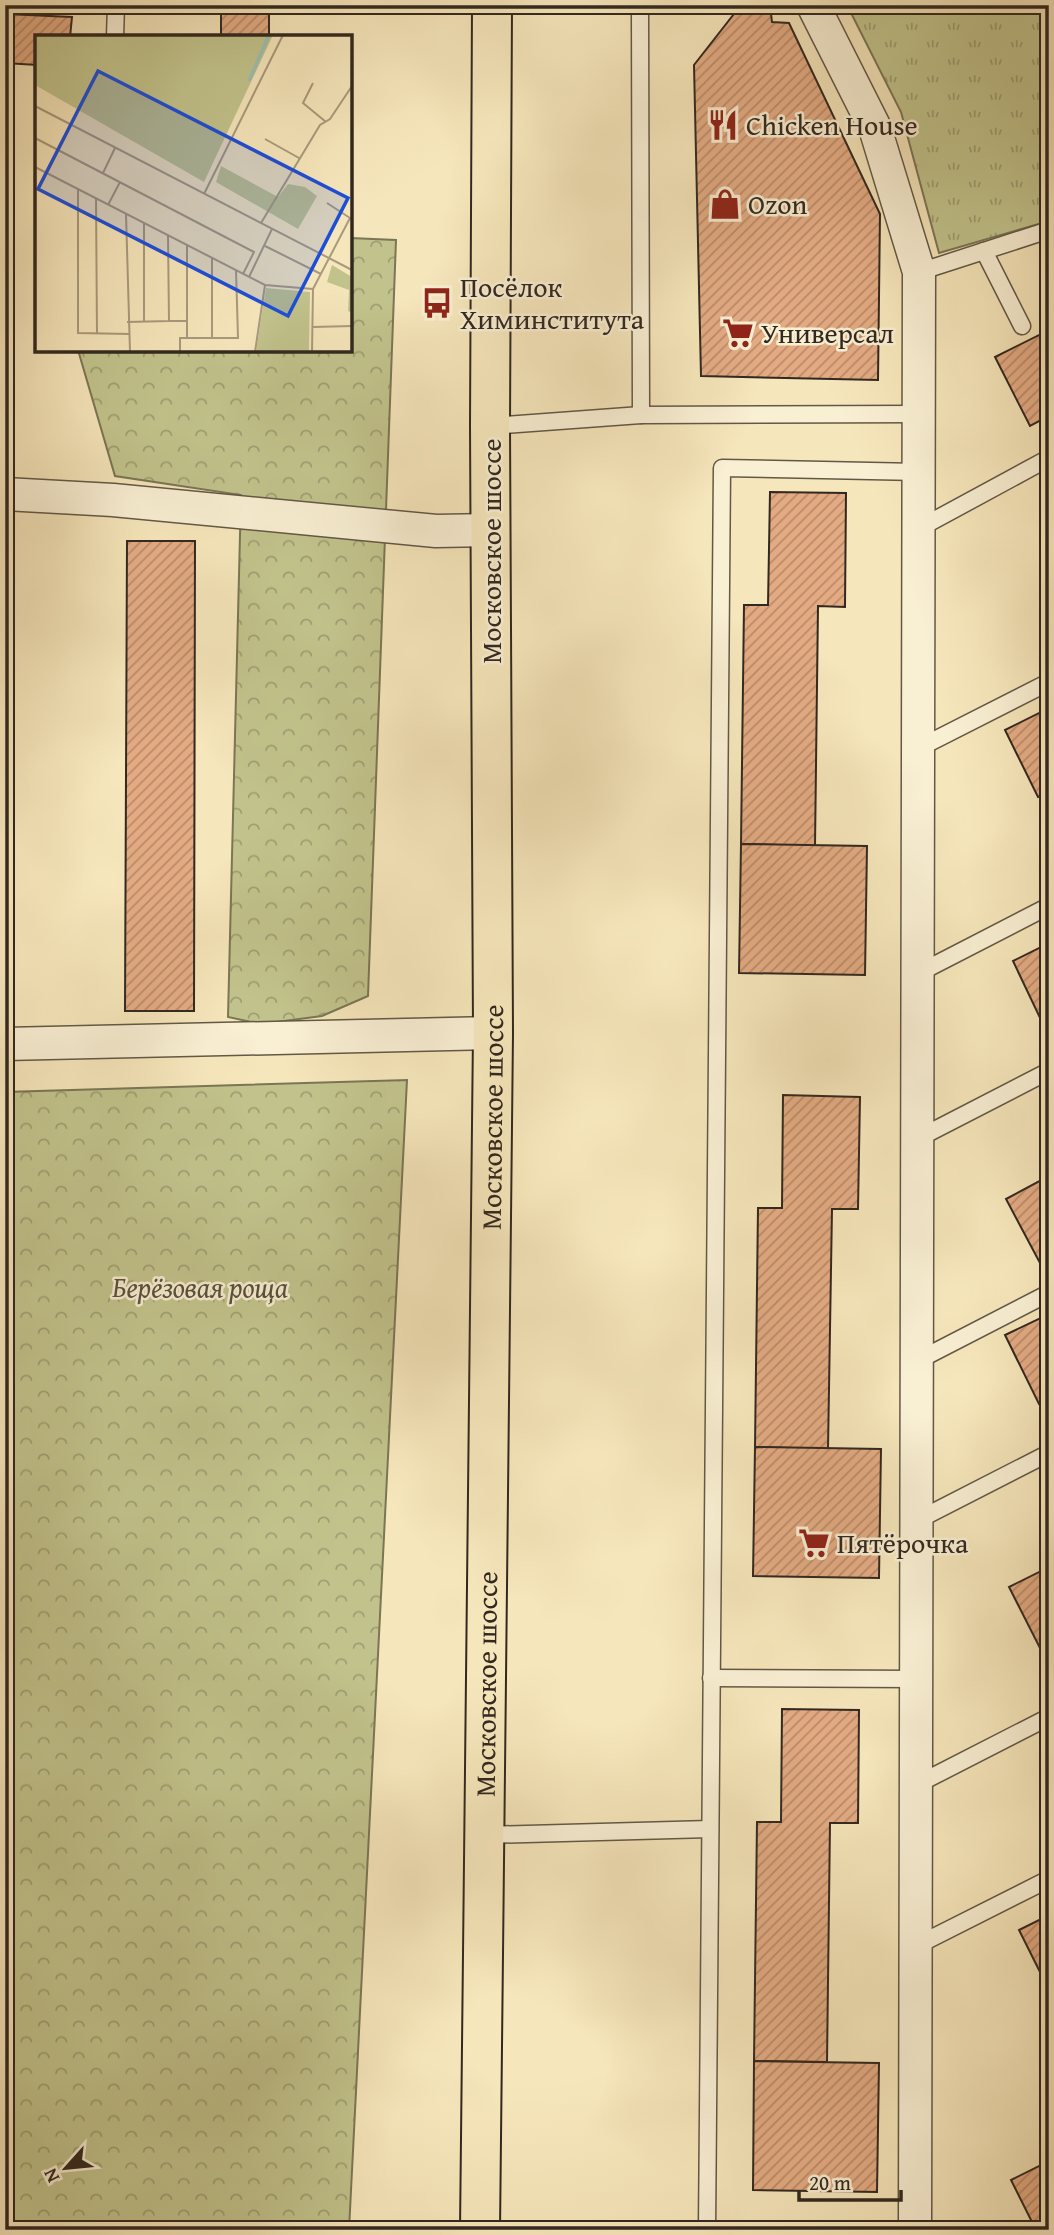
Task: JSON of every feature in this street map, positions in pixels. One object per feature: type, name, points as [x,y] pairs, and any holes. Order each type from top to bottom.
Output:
[{"type":"main road","name":"Московское шоссе","points":[[480,2230],[493,1033],[492,5]]},
{"type":"street","points":[[813,5],[875,128],[919,272],[919,1360],[915,2230]]},
{"type":"street","points":[[5,494],[113,500],[436,531],[491,530]]},
{"type":"street","points":[[5,1044],[493,1033]]},
{"type":"lane","points":[[115,35],[116,5]]},
{"type":"lane","points":[[640,5],[641,415]]},
{"type":"lane","points":[[919,272],[1049,230]]},
{"type":"lane","points":[[984,251],[1022,326]]},
{"type":"lane","points":[[491,426],[641,415],[918,414]]},
{"type":"lane","points":[[918,529],[1049,458]]},
{"type":"lane","points":[[707,2230],[722,468],[919,472]]},
{"type":"lane","points":[[917,750],[1049,682]]},
{"type":"lane","points":[[917,974],[1049,906]]},
{"type":"lane","points":[[917,1139],[1049,1071]]},
{"type":"lane","points":[[919,1360],[1049,1293]]},
{"type":"lane","points":[[918,1520],[1049,1453]]},
{"type":"lane","points":[[711,1678],[916,1679]]},
{"type":"lane","points":[[916,1785],[1049,1717]]},
{"type":"lane","points":[[484,1835],[710,1829]]},
{"type":"lane","points":[[916,1946],[1049,1879]]},
{"type":"green space","points":[[847,5],[1049,5],[1049,221],[939,253],[901,112]]},
{"type":"green space","points":[[352,238],[396,240],[368,996],[322,1016],[261,1024],[228,1017],[241,495],[115,476],[79,352],[352,352]]},
{"type":"green space","name":"Берёзовая роща","points":[[407,1080],[349,2230],[5,2230],[5,1092]]},
{"type":"building","points":[[221,5],[269,5],[269,35],[221,35]]},
{"type":"building","points":[[741,5],[770,5],[772,22],[789,23],[880,214],[878,380],[701,376],[694,65]]},
{"type":"building","points":[[5,14],[72,17],[70,35],[35,35],[35,65],[5,63]]},
{"type":"building","points":[[1049,330],[1049,416],[1030,426],[995,357]]},
{"type":"building","points":[[770,492],[846,493],[845,607],[818,606],[815,846],[741,844],[744,605],[768,605]]},
{"type":"building","points":[[127,541],[195,541],[194,1011],[125,1011]]},
{"type":"building","points":[[5,569],[12,570],[11,614],[5,613]]},
{"type":"building","points":[[1049,708],[1049,792],[1038,797],[1005,730]]},
{"type":"building","points":[[741,844],[867,846],[865,975],[739,973]]},
{"type":"building","points":[[1049,943],[1049,1019],[1042,1022],[1013,961]]},
{"type":"building","points":[[783,1095],[860,1097],[858,1209],[832,1209],[828,1449],[755,1447],[758,1208],[782,1208]]},
{"type":"building","points":[[1049,1176],[1049,1259],[1040,1263],[1006,1199]]},
{"type":"building","points":[[1049,1314],[1049,1399],[1039,1404],[1005,1335]]},
{"type":"building","points":[[755,1447],[881,1449],[879,1578],[753,1576]]},
{"type":"building","points":[[1049,1567],[1049,1651],[1043,1654],[1009,1587]]},
{"type":"building","points":[[782,1709],[859,1710],[858,1823],[830,1823],[827,2062],[754,2061],[757,1822],[781,1822]]},
{"type":"building","points":[[1049,1915],[1049,1990],[1019,1930]]},
{"type":"building","points":[[754,2061],[879,2063],[877,2192],[753,2190]]},
{"type":"building","points":[[1049,2161],[1049,2230],[1036,2230],[1011,2180]]},
{"type":"place","name":"Chicken House","points":[[723,125]]},
{"type":"place","name":"Ozon","points":[[725,204]]},
{"type":"place","name":"Посёлок Химинститута","points":[[437,303]]},
{"type":"place","name":"Универсал","points":[[738,333]]},
{"type":"place","name":"Пятёрочка","points":[[814,1543]]}]
